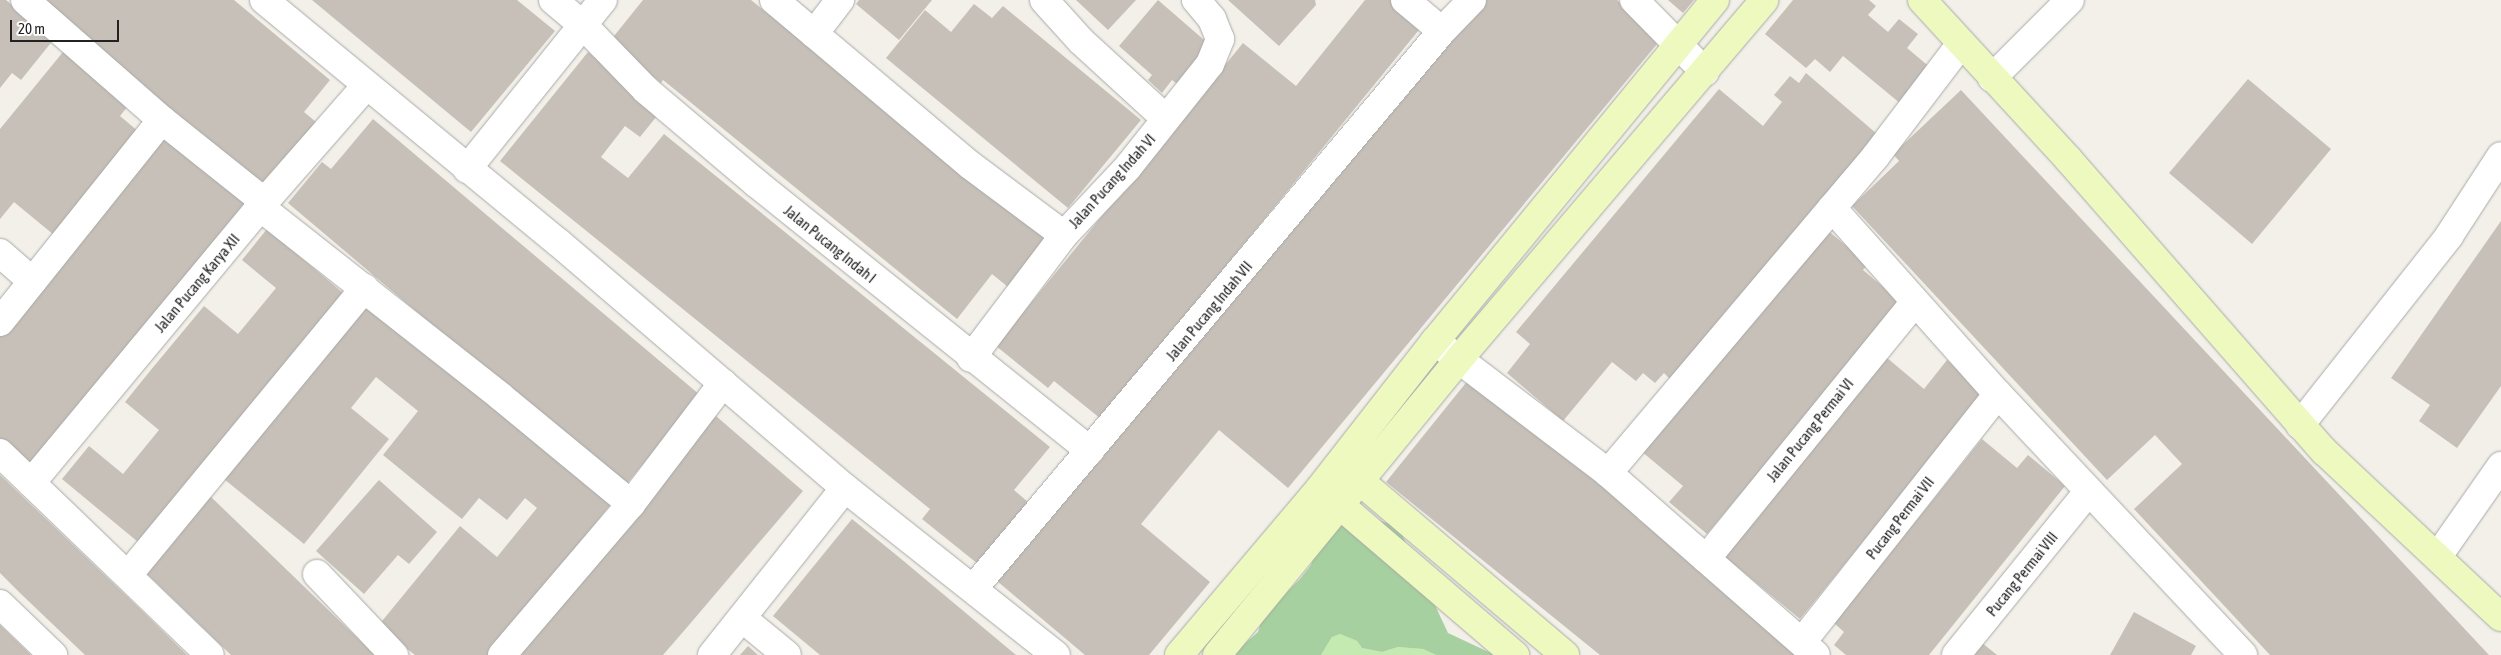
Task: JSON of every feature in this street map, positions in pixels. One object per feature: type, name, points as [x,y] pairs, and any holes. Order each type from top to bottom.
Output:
[{"type":"main road","points":[[1179,655],[1320,488],[1435,341],[1715,0]]},
{"type":"main road","points":[[1217,655],[1342,507],[1459,360],[1705,72],[1764,0]]},
{"type":"main road","points":[[1922,0],[1960,45],[2095,189],[2300,425],[2501,618]]},
{"type":"main road","points":[[1340,463],[1565,655]]},
{"type":"main road","points":[[1320,488],[1516,655]]},
{"type":"street","points":[[26,0],[162,120],[256,195],[260,207],[365,288],[631,504]]},
{"type":"street","points":[[264,0],[366,86],[559,243],[845,488],[1056,655]]},
{"type":"street","name":"Jalan Pucang Indah I","points":[[553,0],[582,24],[646,90],[971,358],[1090,451]]},
{"type":"street","points":[[467,169],[603,0]]},
{"type":"street","points":[[774,0],[970,165],[1064,236]]},
{"type":"street","points":[[814,34],[840,0]]},
{"type":"street","points":[[1044,0],[1081,41],[1166,119]]},
{"type":"street","name":"Jalan Pucang Indah VI","points":[[971,358],[1064,236],[1128,167],[1210,64],[1219,46],[1220,39],[1212,19],[1196,0]]},
{"type":"street","points":[[1405,0],[1442,31]]},
{"type":"street","name":"Jalan Pucang Indah VII","points":[[973,589],[1442,31],[1472,0]]},
{"type":"street","points":[[1634,0],[1705,72]]},
{"type":"street","points":[[1992,78],[2070,0]]},
{"type":"street","points":[[1608,473],[1832,208],[1960,45]]},
{"type":"street","name":"Jalan Pucang Karya XII","points":[[31,483],[260,207],[366,86]]},
{"type":"street","points":[[0,322],[162,120]]},
{"type":"street","points":[[2300,425],[2449,236],[2501,156]]},
{"type":"street","points":[[1832,208],[2230,651]]},
{"type":"street","points":[[0,253],[32,281]]},
{"type":"street","points":[[128,575],[365,288]]},
{"type":"street","name":"Jalan Pucang Permai VI","points":[[1706,559],[1915,302]]},
{"type":"street","points":[[1435,341],[1608,473],[1809,649]]},
{"type":"street","points":[[502,655],[631,504],[723,383]]},
{"type":"street","name":"Pucang Permai VII","points":[[1809,649],[1998,394]]},
{"type":"street","points":[[0,453],[210,655]]},
{"type":"street","points":[[2438,556],[2501,466]]},
{"type":"street","points":[[712,655],[845,488]]},
{"type":"street","name":"Pucang Permai VIII","points":[[1956,655],[2088,492]]},
{"type":"street","points":[[317,574],[394,655]]},
{"type":"street","points":[[0,604],[53,655]]},
{"type":"street","points":[[742,618],[787,655]]},
{"type":"green space","points":[[1366,517],[1398,526],[1448,633],[1495,655],[1436,655],[1423,649],[1398,647],[1382,652],[1362,648],[1357,641],[1340,634],[1332,637],[1321,655],[1232,655],[1258,632],[1263,616],[1300,579],[1311,565],[1317,549],[1341,523]]},
{"type":"green space","points":[[1340,634],[1357,641],[1362,648],[1382,652],[1398,647],[1423,649],[1436,655],[1321,655],[1332,637]]},
{"type":"building","points":[[0,0],[6,0],[54,39],[21,80],[12,73],[0,88]]},
{"type":"building","points":[[39,0],[234,0],[330,80],[304,112],[316,122],[263,187]]},
{"type":"building","points":[[312,0],[517,0],[555,31],[471,132]]},
{"type":"building","points":[[643,0],[751,0],[1047,239],[1008,287],[992,274],[957,319],[663,80],[661,83],[610,41]]},
{"type":"building","points":[[859,0],[932,0],[899,40],[856,4]]},
{"type":"building","points":[[1076,0],[1136,0],[1108,30]]},
{"type":"building","points":[[1158,0],[1211,46],[1177,84],[1172,80],[1162,93],[1148,80],[1152,75],[1119,46]]},
{"type":"building","points":[[1228,0],[1315,0],[1316,5],[1279,46]]},
{"type":"building","points":[[1365,0],[1392,0],[1423,25],[1101,419],[1054,381],[1048,388],[996,346],[1243,43],[1296,86]]},
{"type":"building","points":[[1481,0],[1617,0],[1662,38],[1288,488],[1219,430],[1141,524],[1210,582],[1149,655],[1085,655],[997,581]]},
{"type":"building","points":[[1668,0],[1694,0],[1683,13]]},
{"type":"building","points":[[1793,0],[1869,0],[1876,6],[1868,15],[1888,32],[1899,19],[1918,34],[1907,48],[1932,69],[1901,104],[1843,56],[1830,72],[1815,59],[1806,68],[1765,34]]},
{"type":"building","points":[[974,4],[992,18],[1003,6],[1141,120],[1068,208],[886,58],[925,10],[951,32]]},
{"type":"building","points":[[63,52],[128,106],[120,116],[139,132],[54,235],[14,202],[0,219],[0,129]]},
{"type":"building","points":[[588,52],[661,111],[640,137],[625,126],[601,157],[628,178],[664,134],[1050,447],[1014,490],[1028,502],[978,564],[922,519],[930,509],[500,161]]},
{"type":"building","points":[[1806,73],[1877,134],[1672,381],[1664,373],[1655,383],[1643,373],[1636,381],[1612,362],[1563,421],[1507,373],[1530,344],[1516,332],[1719,89],[1763,126],[1782,102],[1774,95],[1790,76],[1799,83]]},
{"type":"building","points":[[2248,79],[2331,149],[2252,244],[2169,173]]},
{"type":"building","points":[[1961,90],[2489,655],[2270,655],[2134,509],[2182,464],[2155,435],[2107,480],[1852,206],[1899,161],[1893,154]]},
{"type":"building","points":[[373,119],[700,395],[624,487],[288,203],[322,162],[331,169]]},
{"type":"building","points":[[163,131],[247,200],[30,468],[0,443],[0,332]]},
{"type":"building","points":[[2501,221],[2501,386],[2457,448],[2419,421],[2430,405],[2391,378]]},
{"type":"building","points":[[267,229],[343,293],[138,542],[62,479],[89,446],[123,474],[159,430],[125,402],[150,371],[204,306],[238,334],[276,288],[242,260]]},
{"type":"building","points":[[1826,229],[1868,264],[1863,270],[1901,302],[1707,534],[1669,502],[1683,486],[1641,451]]},
{"type":"building","points":[[366,304],[611,504],[490,655],[415,655],[378,626],[460,526],[497,557],[537,508],[525,498],[507,520],[479,498],[462,519],[433,496],[383,455],[418,411],[376,377],[351,408],[389,439],[304,544],[224,479]]},
{"type":"building","points":[[1886,357],[1924,389],[1947,360],[1985,392],[1800,619],[1724,556]]},
{"type":"building","points":[[1469,379],[1639,516],[1637,518],[1806,655],[1600,655],[1386,482]]},
{"type":"building","points":[[716,416],[803,491],[663,655],[513,655]]},
{"type":"building","points":[[1982,439],[2017,468],[2028,455],[2065,486],[1929,655],[1846,655],[1834,645],[1844,632],[1834,623]]},
{"type":"building","points":[[0,475],[187,655],[85,655],[20,593],[0,573]]},
{"type":"building","points":[[379,480],[437,532],[409,564],[398,555],[364,594],[316,551]]},
{"type":"building","points":[[210,496],[375,655],[231,655],[141,568]]},
{"type":"building","points":[[852,519],[1016,655],[820,655],[773,616]]},
{"type":"building","points":[[2134,612],[2196,646],[2191,655],[2110,655]]},
{"type":"building","points":[[0,625],[3,628],[31,655],[0,655]]},
{"type":"building","points":[[1976,638],[1997,655],[1962,655]]},
{"type":"building","points":[[748,646],[758,655],[740,655]]}]
